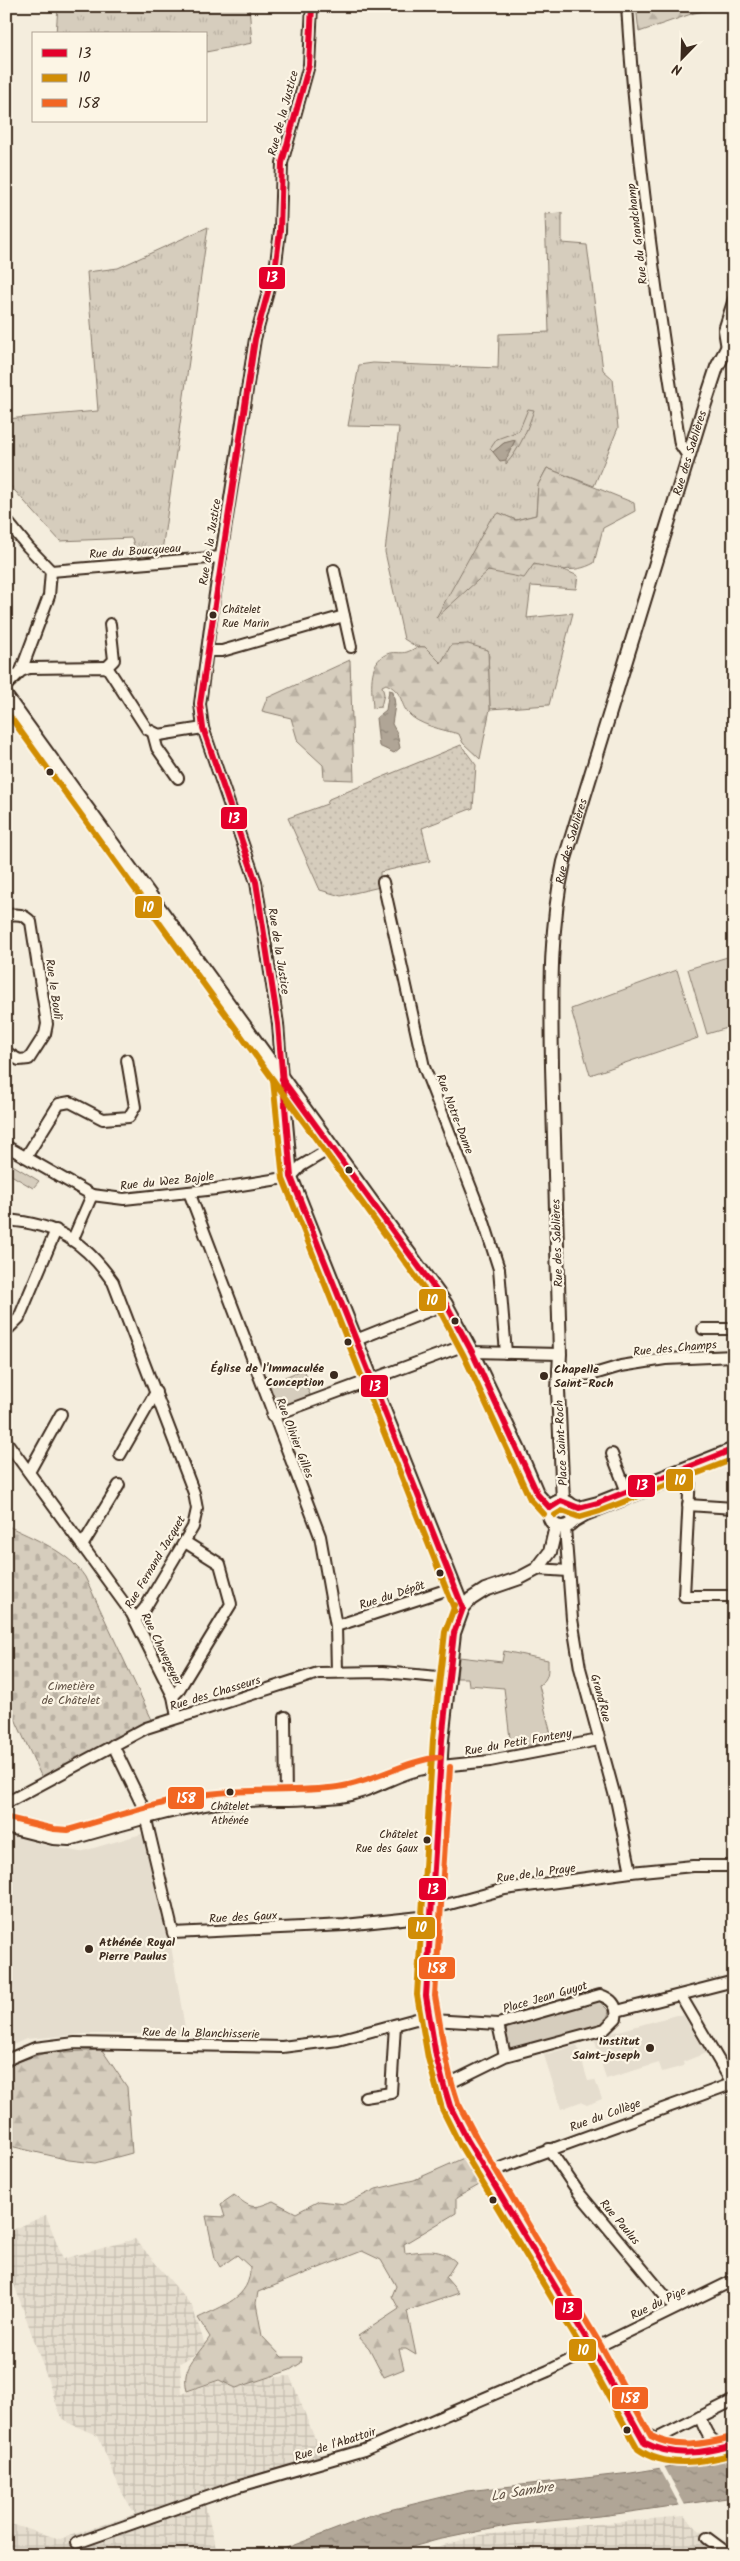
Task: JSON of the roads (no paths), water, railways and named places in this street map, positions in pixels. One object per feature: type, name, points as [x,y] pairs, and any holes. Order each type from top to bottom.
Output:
[{"type":"main road","name":"Rue des Sablières","points":[[560,1354],[551,992],[551,952],[556,896],[564,862],[688,456],[717,367],[734,335]]},
{"type":"main road","points":[[6,696],[446,1304],[470,1348],[520,1450],[538,1495],[550,1508]]},
{"type":"main road","points":[[282,1079],[291,1176],[463,1608]]},
{"type":"main road","name":"Place Saint-Roch","points":[[560,1354],[568,1504]]},
{"type":"main road","points":[[564,1525],[549,1516],[550,1508],[557,1502],[584,1507],[627,1492],[734,1449]]},
{"type":"main road","points":[[568,1504],[575,1515],[564,1525],[550,1552],[537,1568],[520,1578],[485,1590],[471,1599],[463,1608],[454,1633],[442,1740],[444,1766],[430,1913],[426,1996],[430,2020],[450,2106],[487,2173],[592,2348],[645,2443],[656,2450],[674,2454],[734,2444]]},
{"type":"main road","points":[[423,1766],[442,1740]]},
{"type":"main road","points":[[6,1826],[53,1838],[69,1839],[211,1803],[341,1795],[370,1787],[423,1766],[444,1766]]},
{"type":"street","name":"Rue de la Justice","points":[[282,1079],[278,1024],[256,882],[204,728],[200,704],[255,339],[276,263],[280,231],[282,162],[309,65],[312,6]]},
{"type":"street","name":"Rue du Grandchamp","points":[[627,6],[632,85],[662,334],[680,444],[688,456]]},
{"type":"street","name":"Rue des Sablières","points":[[726,348],[724,330],[734,299]]},
{"type":"street","points":[[6,520],[28,548],[51,571],[49,596],[21,671]]},
{"type":"street","name":"Rue du Boucqueau","points":[[51,571],[221,558]]},
{"type":"street","points":[[334,570],[351,647]]},
{"type":"street","points":[[207,651],[222,651],[344,616]]},
{"type":"street","points":[[6,686],[21,671],[29,668],[106,667],[114,660],[110,624]]},
{"type":"street","points":[[106,667],[146,729],[159,735],[204,728]]},
{"type":"street","points":[[153,732],[157,748],[178,778]]},
{"type":"street","name":"Rue Notre-Dame","points":[[383,882],[424,1067],[482,1216],[500,1269],[506,1353]]},
{"type":"street","name":"Rue le Boulî","points":[[6,915],[19,913],[26,916],[31,922],[48,1024],[45,1034],[29,1060],[19,1060],[6,1052]]},
{"type":"street","points":[[26,1158],[59,1104],[70,1102],[103,1119],[129,1117],[135,1107],[127,1060]]},
{"type":"street","name":"Rue du Wez Bajole","points":[[6,1146],[92,1194],[124,1199],[189,1192],[291,1176],[301,1166],[333,1147]]},
{"type":"street","name":"Rue Olivier Gilles","points":[[189,1192],[272,1416],[320,1536],[336,1626],[337,1672]]},
{"type":"street","points":[[73,1239],[92,1194]]},
{"type":"street","points":[[6,1220],[28,1222],[56,1230],[73,1239],[96,1259],[113,1282],[156,1392],[120,1455]]},
{"type":"street","points":[[6,1331],[19,1318],[56,1230]]},
{"type":"street","points":[[356,1340],[446,1304]]},
{"type":"street","points":[[703,1329],[734,1329]]},
{"type":"street","points":[[272,1416],[371,1379],[470,1348],[506,1353],[560,1354]]},
{"type":"street","name":"Rue des Champs","points":[[560,1376],[594,1374],[621,1366],[665,1359],[734,1356]]},
{"type":"street","name":"Rue Fernand Jacquet","points":[[135,1620],[145,1608],[184,1542],[196,1517],[194,1493],[156,1392]]},
{"type":"street","points":[[29,1472],[61,1414]]},
{"type":"street","name":"Rue Chavepeyer","points":[[6,1441],[135,1620],[173,1696],[177,1717]]},
{"type":"street","points":[[612,1454],[627,1492]]},
{"type":"street","points":[[564,1525],[586,1514],[734,1456]]},
{"type":"street","points":[[690,1474],[684,1596],[734,1596]]},
{"type":"street","points":[[82,1546],[119,1485]]},
{"type":"street","points":[[688,1505],[734,1508]]},
{"type":"street","name":"Grand'Rue","points":[[564,1525],[572,1619],[580,1668],[617,1804],[631,1872]]},
{"type":"street","points":[[173,1696],[178,1691],[230,1604],[220,1564],[184,1542]]},
{"type":"street","points":[[537,1568],[568,1571]]},
{"type":"street","name":"Rue du Dépôt","points":[[336,1626],[455,1587]]},
{"type":"street","name":"Rue des Chasseurs","points":[[6,1803],[146,1728],[318,1673],[383,1672],[449,1678]]},
{"type":"street","points":[[285,1717],[286,1799]]},
{"type":"street","name":"Rue du Petit Fonteny","points":[[444,1766],[490,1761],[599,1740]]},
{"type":"street","points":[[113,1745],[143,1807],[146,1818]]},
{"type":"street","name":"Rue des Gaux","points":[[146,1818],[173,1933],[346,1925],[430,1913]]},
{"type":"street","name":"Rue de la Praye","points":[[430,1913],[505,1889],[631,1872],[734,1866]]},
{"type":"street","points":[[444,2086],[505,2056],[605,2030],[614,2022],[617,2011],[734,1981]]},
{"type":"street","name":"Place Jean Guyot","points":[[505,2056],[498,2024],[600,1995],[613,2002],[617,2011]]},
{"type":"street","points":[[681,1996],[733,2083]]},
{"type":"street","name":"Rue de la Blanchisserie","points":[[6,2060],[35,2048],[76,2043],[282,2047],[338,2040],[416,2019],[498,2024]]},
{"type":"street","points":[[365,2097],[391,2093],[395,2025]]},
{"type":"street","name":"Rue du Collège","points":[[487,2173],[733,2083]]},
{"type":"street","name":"Rue Paulus","points":[[549,2149],[579,2192],[675,2308]]},
{"type":"street","name":"Rue du Pige","points":[[592,2348],[734,2280]]},
{"type":"street","name":"Rue de l'Abattoir","points":[[78,2542],[233,2488],[364,2450],[548,2370],[592,2348]]},
{"type":"street","points":[[623,2403],[644,2432],[656,2438],[734,2400]]},
{"type":"street","points":[[700,2417],[706,2434],[716,2442],[734,2444]]},
{"type":"street","points":[[707,2538],[730,2555]]},
{"type":"water","points":[[515,440],[506,460],[500,461],[493,452],[504,443]]},
{"type":"water","points":[[389,690],[393,691],[395,705],[392,724],[397,733],[400,748],[394,753],[379,746],[376,718],[386,710]]},
{"type":"water","name":"La Sambre","points":[[734,2456],[734,2497],[609,2515],[511,2525],[437,2540],[384,2555],[268,2555],[381,2512],[467,2491],[631,2473]]},
{"type":"place","name":"Châtelet Rue Marin","points":[[213,615]]},
{"type":"place","name":"Église de l'Immaculée Conception","points":[[334,1375]]},
{"type":"place","name":"Chapelle Saint-Roch","points":[[544,1376]]},
{"type":"place","name":"Châtelet Athénée","points":[[230,1792]]},
{"type":"place","name":"Châtelet Rue des Gaux","points":[[427,1840]]},
{"type":"place","name":"Athénée Royal Pierre Paulus","points":[[89,1949]]},
{"type":"place","name":"Institut Saint-joseph","points":[[650,2048]]},
{"type":"park label","name":"Cimetière de Châtelet","points":[[71,1693]]}]
